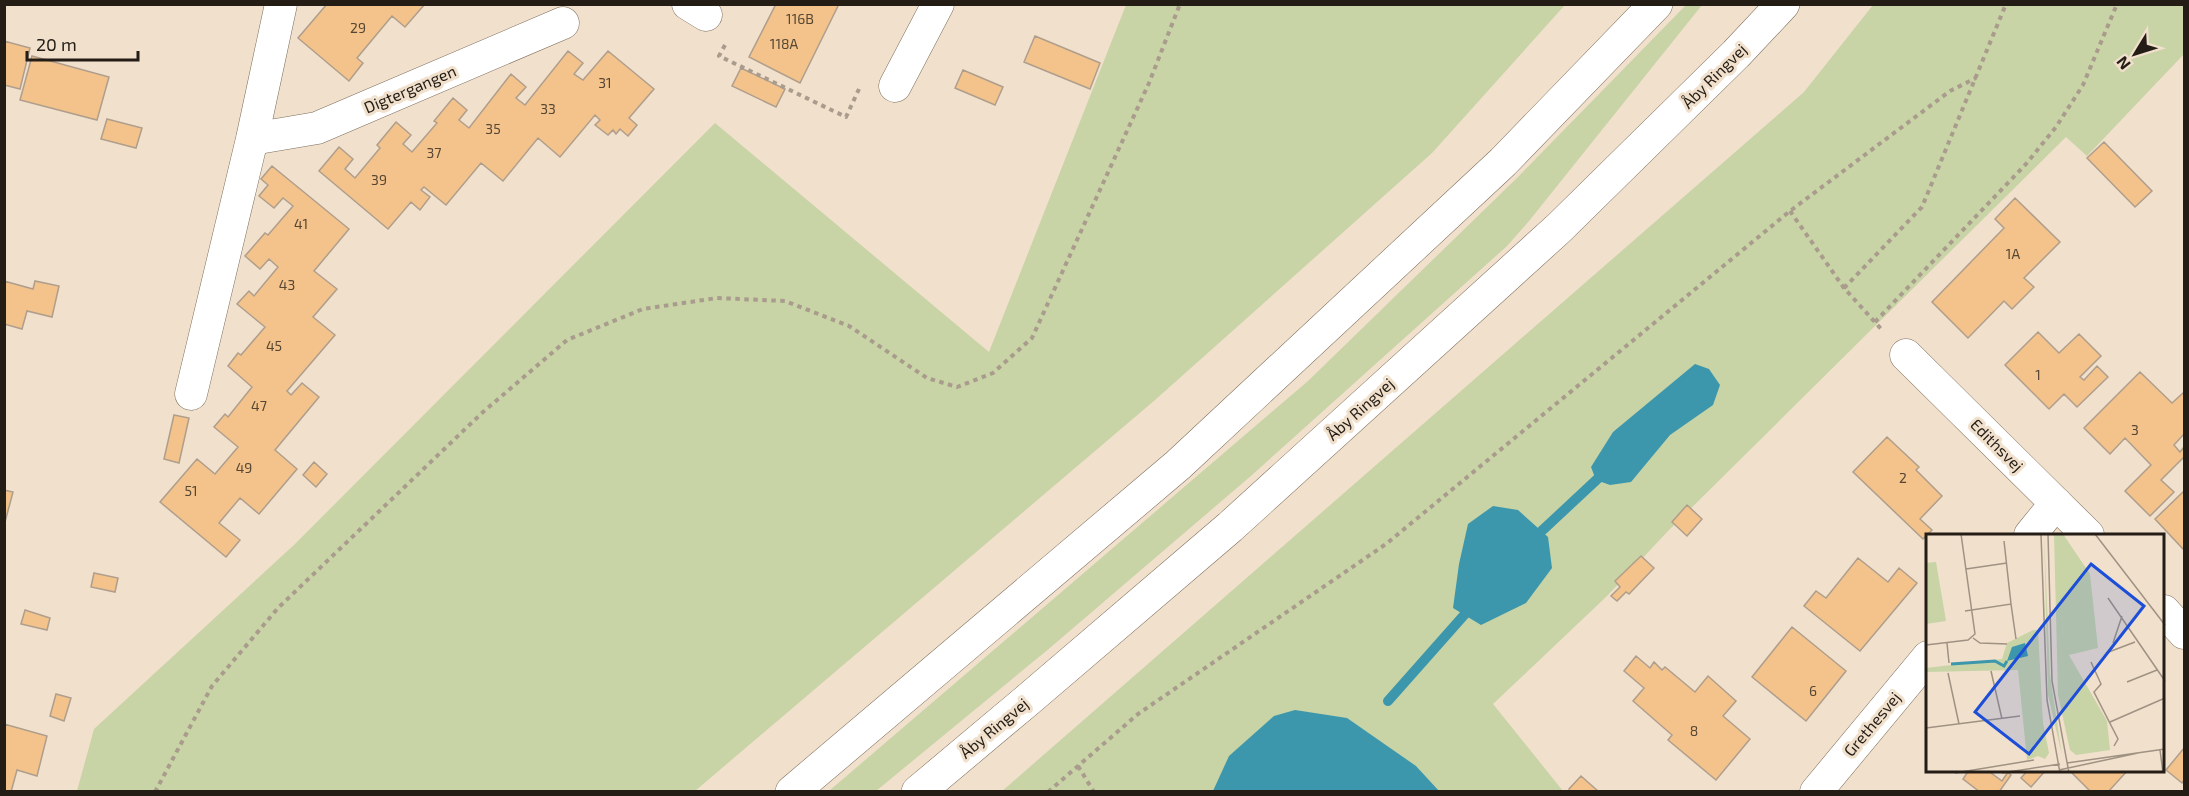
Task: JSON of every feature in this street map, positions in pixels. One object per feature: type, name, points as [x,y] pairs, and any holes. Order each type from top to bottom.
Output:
[{"type":"main road","points":[[792,792],[1178,465],[1503,162],[1656,4]]},
{"type":"main road","name":"Åby Ringvej","points":[[918,792],[1230,527],[1559,228],[1736,54],[1783,4]]},
{"type":"street","points":[[191,394],[252,139],[281,4]]},
{"type":"street","points":[[895,86],[938,4]]},
{"type":"street","name":"Digtergangen","points":[[252,139],[317,128],[563,23]]},
{"type":"street","name":"Edithsvej","points":[[1906,356],[2087,534]]},
{"type":"street","points":[[2031,534],[2056,503]]},
{"type":"street","points":[[2165,613],[2184,633]]},
{"type":"street","name":"Grethesvej","points":[[1816,792],[1926,659]]},
{"type":"path","points":[[154,792],[212,686],[278,608],[483,412],[567,339],[643,309],[717,298],[785,301],[849,326],[927,378],[957,387],[993,373],[1032,338],[1149,83],[1180,4]]},
{"type":"path","points":[[1844,288],[1922,207],[2006,4]]},
{"type":"path","points":[[1875,322],[2026,164],[2055,127],[2083,85],[2117,4]]},
{"type":"path","points":[[730,35],[719,56],[846,117],[866,75],[895,86]]},
{"type":"path","points":[[1048,792],[1138,714],[1386,544],[1790,211],[1950,91],[1976,78]]},
{"type":"path","points":[[1790,211],[1844,288],[1906,356]]},
{"type":"path","points":[[1078,766],[1094,792]]},
{"type":"green space","points":[[1687,4],[1702,5],[1507,246],[1252,475],[1051,647],[876,791],[829,791],[1308,381],[1518,177]]},
{"type":"green space","points":[[1126,5],[1565,5],[1432,153],[1155,400],[695,791],[77,791],[94,729],[295,544],[715,123],[989,352]]},
{"type":"green space","points":[[1873,5],[2184,5],[2184,54],[2087,156],[2066,137],[1668,531],[1607,596],[1493,704],[1563,791],[1001,792],[1804,92]]},
{"type":"water","points":[[1695,364],[1709,369],[1720,385],[1713,405],[1670,435],[1631,482],[1610,485],[1596,480],[1591,467],[1613,432]]},
{"type":"water","points":[[1493,506],[1518,510],[1548,537],[1552,568],[1526,603],[1481,625],[1453,608],[1459,564],[1468,524]]},
{"type":"water","points":[[1295,710],[1347,718],[1416,766],[1439,791],[1213,791],[1229,756],[1274,716]]},
{"type":"building","points":[[327,4],[425,4],[405,27],[392,16],[357,58],[363,63],[349,81],[298,38]]},
{"type":"building","points":[[776,4],[839,4],[800,83],[749,57]]},
{"type":"building","points":[[1035,36],[1100,63],[1090,89],[1024,62]]},
{"type":"building","points":[[4,41],[30,48],[20,89],[4,85]]},
{"type":"building","points":[[568,51],[583,63],[574,74],[583,80],[608,51],[654,89],[629,118],[637,125],[628,136],[620,129],[616,134],[613,130],[608,135],[595,125],[600,120],[595,115],[560,157],[538,138],[503,181],[481,163],[446,205],[424,187],[421,190],[430,197],[420,210],[411,202],[388,229],[319,171],[339,147],[353,159],[345,169],[355,178],[380,148],[377,145],[396,122],[411,135],[403,144],[412,152],[437,123],[434,121],[453,98],[467,110],[459,120],[469,128],[511,74],[526,87],[516,98],[525,105]]},
{"type":"building","points":[[32,56],[109,77],[97,120],[20,100]]},
{"type":"building","points":[[741,68],[785,89],[776,107],[732,86]]},
{"type":"building","points":[[963,70],[1003,87],[995,105],[955,88]]},
{"type":"building","points":[[107,119],[142,128],[136,148],[101,139]]},
{"type":"building","points":[[2104,142],[2152,191],[2135,207],[2087,158]]},
{"type":"building","points":[[272,166],[349,229],[314,271],[337,289],[313,317],[335,335],[287,391],[291,395],[302,383],[319,397],[275,450],[297,469],[259,514],[240,498],[219,523],[240,540],[226,557],[160,502],[197,459],[215,474],[238,447],[214,427],[225,414],[228,417],[252,387],[228,366],[238,353],[241,355],[265,327],[237,304],[249,291],[254,296],[278,267],[269,259],[260,269],[245,256],[265,233],[268,235],[293,206],[283,198],[274,208],[259,196],[268,185],[261,179]]},
{"type":"building","points":[[2015,198],[2060,242],[2024,278],[2034,287],[2012,309],[2004,301],[1968,338],[1932,302],[2004,228],[1995,219]]},
{"type":"building","points":[[4,281],[33,289],[35,281],[59,286],[52,317],[27,311],[22,329],[4,324]]},
{"type":"building","points":[[2038,332],[2059,353],[2079,334],[2101,356],[2080,377],[2084,380],[2097,366],[2108,377],[2077,407],[2064,394],[2049,409],[2005,365]]},
{"type":"building","points":[[2140,372],[2172,403],[2184,394],[2184,434],[2174,445],[2180,452],[2184,447],[2184,457],[2161,480],[2174,492],[2150,516],[2125,491],[2151,465],[2125,438],[2110,454],[2084,428]]},
{"type":"building","points":[[174,415],[189,418],[179,463],[164,459]]},
{"type":"building","points":[[1887,437],[1919,467],[1916,470],[1942,496],[1920,519],[1932,530],[1923,539],[1853,472]]},
{"type":"building","points":[[314,462],[327,474],[316,487],[303,475]]},
{"type":"building","points":[[4,490],[13,492],[5,522],[4,521]]},
{"type":"building","points":[[2184,491],[2184,550],[2155,519]]},
{"type":"building","points":[[1687,505],[1702,519],[1687,536],[1672,522]]},
{"type":"building","points":[[1641,556],[1654,568],[1629,594],[1626,592],[1617,601],[1611,596],[1620,587],[1615,581]]},
{"type":"building","points":[[1858,558],[1888,582],[1899,568],[1917,583],[1860,651],[1804,606],[1816,591],[1826,598]]},
{"type":"building","points":[[94,573],[118,578],[115,592],[91,587]]},
{"type":"building","points":[[25,610],[50,618],[47,630],[21,624]]},
{"type":"building","points":[[1792,627],[1846,671],[1806,721],[1752,677]]},
{"type":"building","points":[[1636,656],[1650,668],[1654,662],[1662,670],[1665,667],[1695,692],[1708,676],[1736,701],[1723,716],[1750,739],[1716,780],[1668,740],[1672,735],[1633,701],[1644,688],[1624,671]]},
{"type":"building","points":[[56,694],[71,698],[64,721],[50,716]]},
{"type":"building","points":[[4,724],[47,736],[37,776],[17,770],[11,792],[4,792]]},
{"type":"building","points":[[2184,748],[2184,780],[2182,783],[2166,770]]},
{"type":"building","points":[[1968,772],[1990,772],[2002,781],[2008,772],[2011,775],[1999,792],[1980,792],[1963,779]]},
{"type":"building","points":[[2026,772],[2044,772],[2031,787],[2021,778]]},
{"type":"building","points":[[2071,772],[2126,772],[2108,792],[2091,792]]},
{"type":"building","points":[[1581,776],[1599,792],[1570,792],[1569,789]]},
{"type":"waterway","points":[[1532,540],[1606,471]]},
{"type":"waterway","points":[[1388,701],[1473,605]]}]
